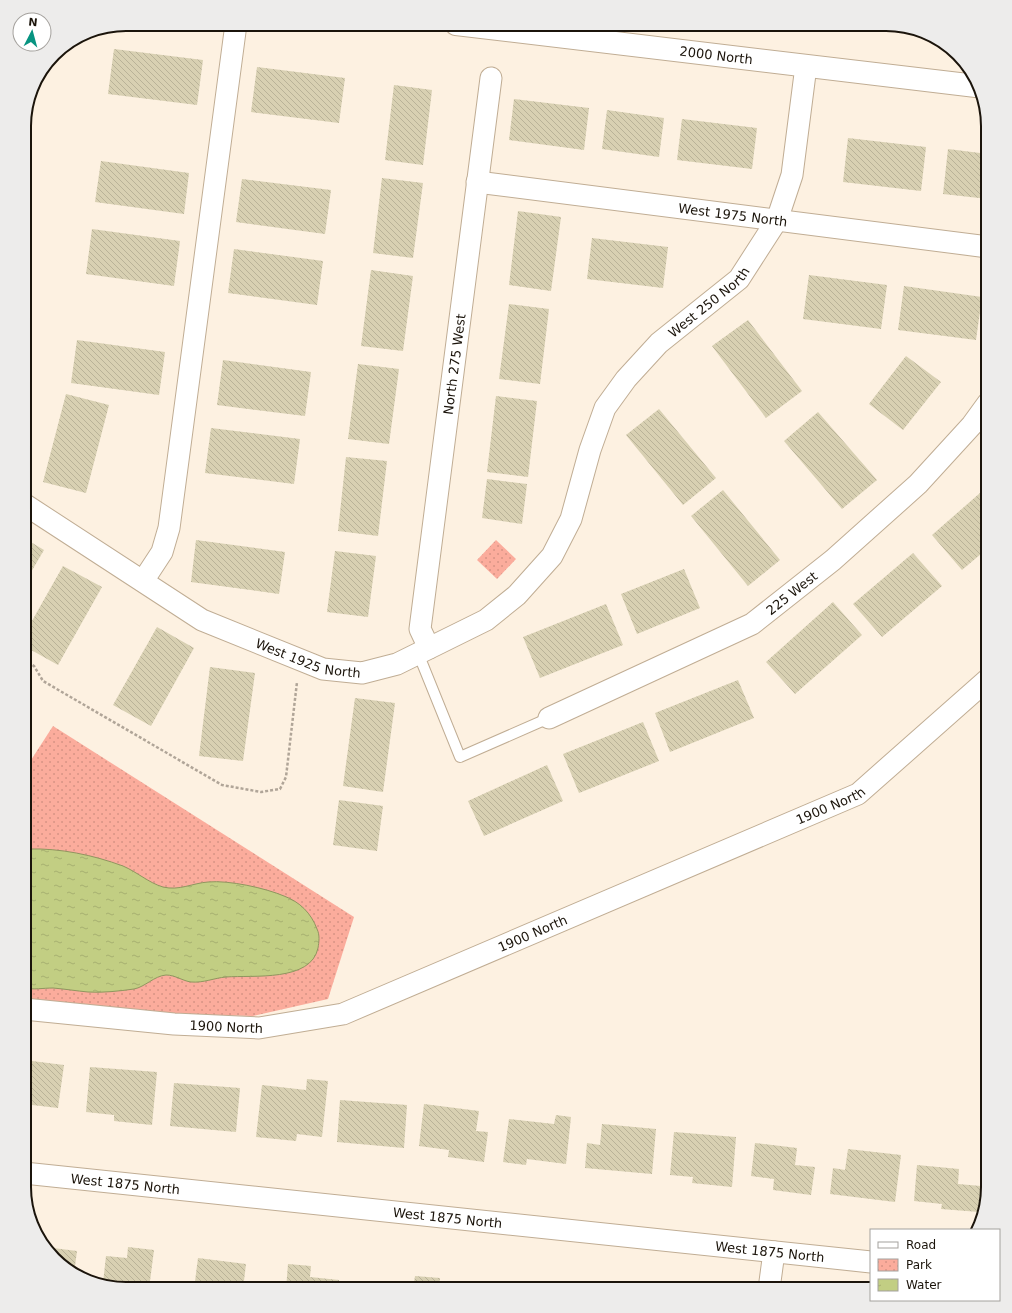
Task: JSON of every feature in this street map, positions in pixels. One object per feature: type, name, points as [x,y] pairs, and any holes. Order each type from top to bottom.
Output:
[{"type":"street","points":[[143,581],[162,552],[170,528],[235,31]]},
{"type":"street","name":"2000 North","points":[[573,31],[590,32],[806,66],[972,85]]},
{"type":"street","name":"West 250 North","points":[[571,519],[590,450],[605,408],[626,379],[659,344],[739,279],[777,220],[792,175],[806,66]]},
{"type":"street","name":"North 275 West","points":[[424,651],[420,628],[491,78]]},
{"type":"street","name":"West 1975 North","points":[[477,182],[981,246]]},
{"type":"street","name":"225 West","points":[[549,718],[752,624],[833,560],[918,484],[972,425],[981,413]]},
{"type":"street","name":"West 1925 North","points":[[31,509],[202,620],[323,669],[362,673],[397,664],[486,620],[517,595],[552,556],[571,519]]},
{"type":"street","name":"1900 North","points":[[31,1010],[174,1024],[259,1028],[343,1014],[858,794],[981,685]]},
{"type":"street","name":"West 1875 North","points":[[31,1174],[870,1262]]},
{"type":"street","points":[[770,1282],[774,1252]]},
{"type":"lane","points":[[424,651],[460,757],[549,718]]},
{"type":"path","points":[[31,664],[34,666],[43,681],[222,785],[261,792],[280,789],[286,777],[298,680]]},
{"type":"green space","points":[[496,540],[516,559],[497,579],[477,560]]},
{"type":"green space","points":[[53,726],[354,917],[328,999],[253,1016],[170,1014],[31,999],[31,760]]},
{"type":"water","points":[[31,849],[64,851],[100,859],[123,866],[163,887],[175,888],[202,883],[226,882],[247,885],[276,893],[290,898],[300,905],[312,918],[318,931],[318,948],[313,959],[304,967],[293,972],[265,976],[226,977],[196,982],[166,975],[157,977],[138,988],[105,992],[88,992],[53,988],[31,989]]},
{"type":"building","points":[[114,49],[203,60],[197,105],[108,94]]},
{"type":"building","points":[[257,67],[345,78],[339,123],[251,112]]},
{"type":"building","points":[[394,85],[432,90],[423,165],[385,160]]},
{"type":"building","points":[[35,99],[31,126],[31,120]]},
{"type":"building","points":[[514,99],[589,108],[584,150],[509,140]]},
{"type":"building","points":[[607,110],[664,118],[659,157],[602,149]]},
{"type":"building","points":[[682,119],[757,128],[752,169],[677,160]]},
{"type":"building","points":[[848,138],[926,147],[921,191],[843,182]]},
{"type":"building","points":[[948,149],[981,153],[981,198],[943,194]]},
{"type":"building","points":[[101,161],[189,173],[184,214],[95,202]]},
{"type":"building","points":[[382,178],[423,183],[413,258],[373,253]]},
{"type":"building","points":[[242,179],[331,190],[325,234],[236,222]]},
{"type":"building","points":[[518,211],[561,217],[551,291],[509,285]]},
{"type":"building","points":[[92,229],[180,241],[174,286],[86,274]]},
{"type":"building","points":[[592,238],[668,247],[663,288],[587,279]]},
{"type":"building","points":[[234,249],[323,261],[317,305],[228,293]]},
{"type":"building","points":[[371,270],[413,276],[403,351],[361,346]]},
{"type":"building","points":[[809,275],[887,285],[881,329],[803,319]]},
{"type":"building","points":[[904,286],[981,297],[976,340],[898,330]]},
{"type":"building","points":[[509,304],[549,309],[540,384],[499,379]]},
{"type":"building","points":[[748,320],[802,391],[766,418],[712,346]]},
{"type":"building","points":[[77,340],[165,352],[159,395],[71,383]]},
{"type":"building","points":[[906,356],[941,382],[903,430],[869,404]]},
{"type":"building","points":[[223,360],[311,372],[305,416],[217,405]]},
{"type":"building","points":[[358,364],[399,369],[389,444],[348,439]]},
{"type":"building","points":[[66,394],[109,405],[86,493],[43,482]]},
{"type":"building","points":[[496,396],[537,401],[528,477],[487,472]]},
{"type":"building","points":[[659,409],[716,478],[683,505],[626,435]]},
{"type":"building","points":[[818,412],[877,480],[842,509],[784,441]]},
{"type":"building","points":[[211,428],[300,439],[294,484],[205,473]]},
{"type":"building","points":[[346,457],[387,461],[378,536],[338,531]]},
{"type":"building","points":[[487,479],[527,484],[522,524],[482,518]]},
{"type":"building","points":[[723,490],[780,560],[748,586],[691,516]]},
{"type":"building","points":[[981,492],[981,554],[962,570],[932,535]]},
{"type":"building","points":[[196,540],[285,552],[279,594],[191,582]]},
{"type":"building","points":[[31,542],[44,550],[31,572]]},
{"type":"building","points":[[335,551],[376,556],[368,617],[327,612]]},
{"type":"building","points":[[913,553],[942,586],[882,637],[853,604]]},
{"type":"building","points":[[63,566],[102,587],[58,665],[31,650],[31,623]]},
{"type":"building","points":[[684,569],[700,608],[637,634],[621,594]]},
{"type":"building","points":[[833,602],[862,635],[795,694],[766,662]]},
{"type":"building","points":[[606,604],[623,645],[540,678],[523,637]]},
{"type":"building","points":[[157,627],[194,648],[151,726],[113,705]]},
{"type":"building","points":[[210,667],[255,673],[243,761],[199,756]]},
{"type":"building","points":[[738,680],[754,718],[670,752],[655,713]]},
{"type":"building","points":[[355,698],[395,703],[383,792],[343,786]]},
{"type":"building","points":[[643,722],[659,761],[579,793],[563,754]]},
{"type":"building","points":[[547,765],[563,801],[484,836],[468,801]]},
{"type":"building","points":[[339,800],[383,806],[377,851],[333,845]]},
{"type":"building","points":[[31,1061],[64,1065],[58,1108],[32,1105],[31,1110]]},
{"type":"building","points":[[90,1067],[157,1072],[152,1125],[114,1121],[114,1115],[86,1112]]},
{"type":"building","points":[[307,1079],[328,1081],[322,1137],[297,1134],[296,1141],[256,1137],[262,1085],[306,1090]]},
{"type":"building","points":[[174,1083],[240,1088],[236,1132],[170,1126]]},
{"type":"building","points":[[340,1100],[407,1105],[404,1148],[337,1142]]},
{"type":"building","points":[[424,1104],[479,1111],[476,1131],[488,1132],[484,1162],[448,1157],[449,1150],[419,1146]]},
{"type":"building","points":[[556,1115],[571,1117],[566,1164],[527,1159],[526,1165],[503,1162],[509,1119],[554,1124]]},
{"type":"building","points":[[602,1124],[656,1129],[652,1174],[585,1168],[587,1143],[600,1145]]},
{"type":"building","points":[[674,1132],[736,1137],[732,1187],[692,1183],[693,1177],[670,1175]]},
{"type":"building","points":[[755,1143],[797,1148],[795,1165],[815,1167],[811,1195],[773,1190],[774,1179],[751,1176]]},
{"type":"building","points":[[848,1149],[901,1155],[895,1202],[830,1194],[833,1168],[845,1170]]},
{"type":"building","points":[[917,1165],[959,1169],[958,1184],[981,1186],[978,1212],[941,1209],[942,1204],[914,1201]]},
{"type":"building","points":[[128,1247],[154,1250],[150,1282],[126,1282],[103,1279],[106,1256],[127,1258]]},
{"type":"building","points":[[53,1248],[77,1251],[75,1267]]},
{"type":"building","points":[[198,1258],[246,1264],[244,1282],[195,1282]]},
{"type":"building","points":[[288,1264],[311,1266],[310,1277],[339,1280],[339,1282],[287,1282]]},
{"type":"building","points":[[415,1276],[440,1278],[440,1282],[414,1282]]}]
